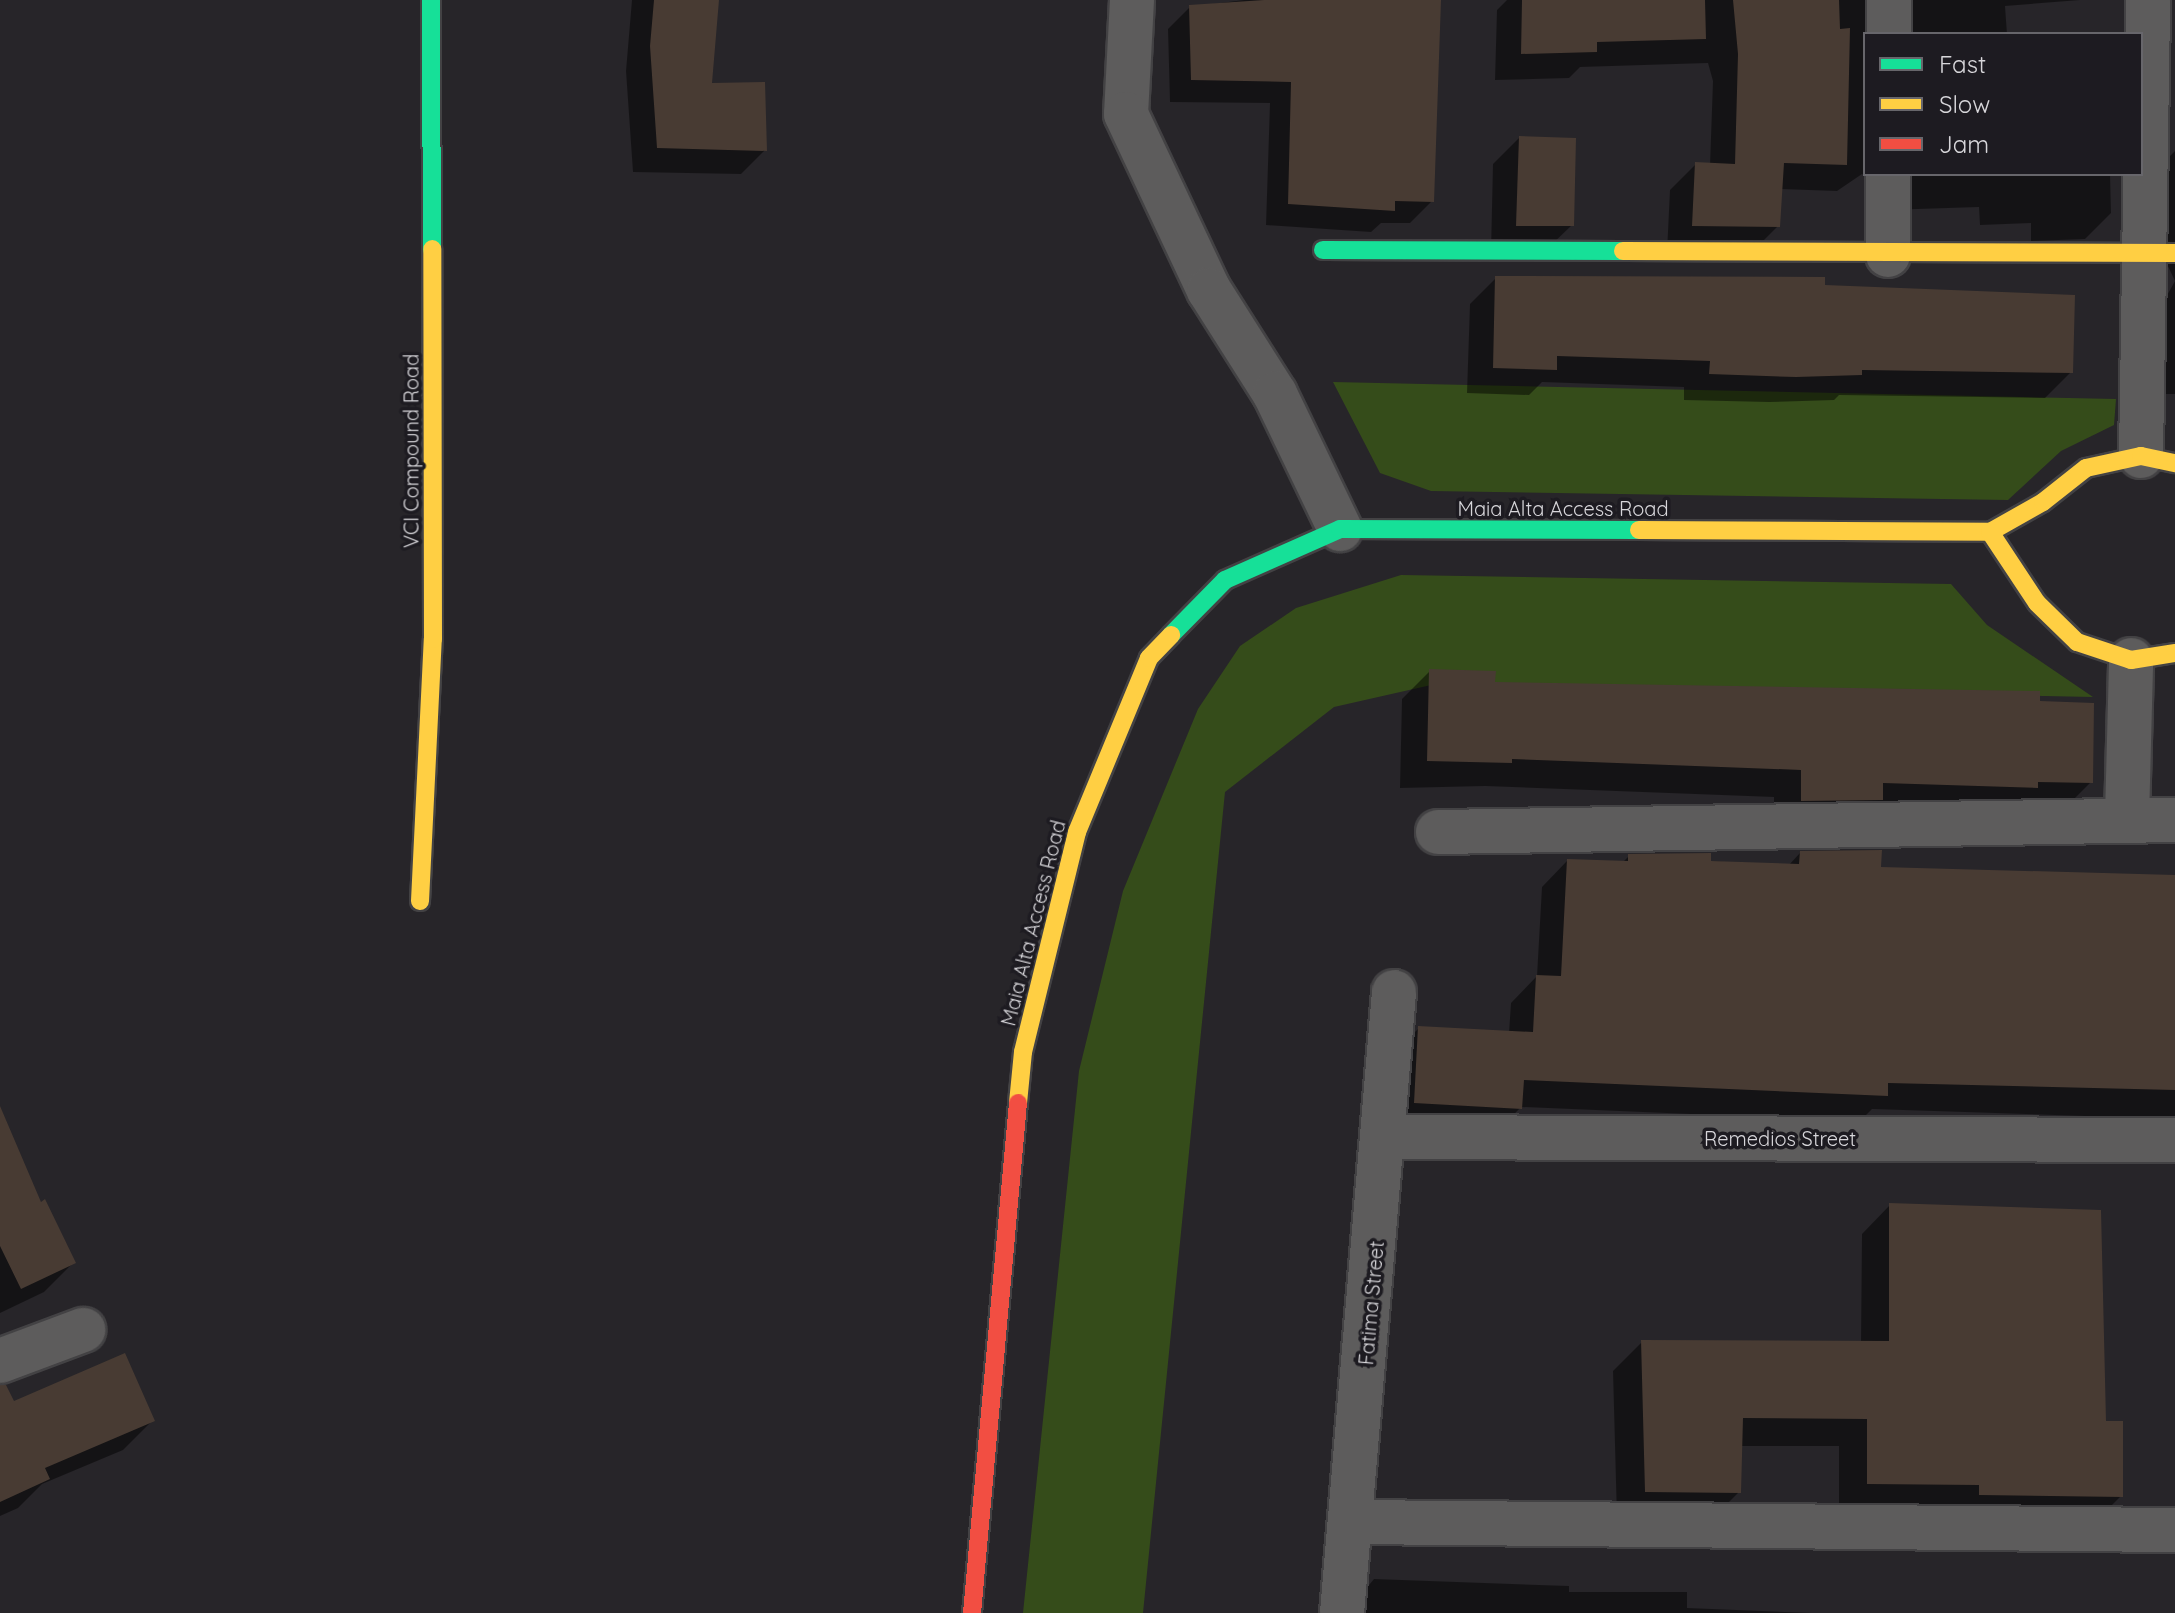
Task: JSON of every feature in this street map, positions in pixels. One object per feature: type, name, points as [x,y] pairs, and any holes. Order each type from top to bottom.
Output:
[{"type":"street","name":"VCI Compound Road","points":[[420,901],[433,639],[431,0]]},
{"type":"street","points":[[1132,0],[1126,114],[1209,290],[1275,394],[1340,529]]},
{"type":"street","points":[[1889,0],[1889,32]]},
{"type":"street","points":[[2148,0],[2159,254],[2146,363],[2158,460]]},
{"type":"street","points":[[1888,176],[1888,255]]},
{"type":"street","points":[[1323,250],[2159,254]]},
{"type":"street","name":"Maia Alta Access Road","points":[[972,1613],[1023,1052],[1077,832],[1149,658],[1225,580],[1340,529],[1990,532],[2043,502],[2086,468],[2158,460]]},
{"type":"street","points":[[1990,532],[2037,603],[2077,642],[2131,660],[2175,653]]},
{"type":"street","points":[[2127,818],[2131,660]]},
{"type":"street","points":[[1438,832],[2127,818],[2175,820]]},
{"type":"street","name":"Fatima Street","points":[[1342,1613],[1353,1522],[1394,992]]},
{"type":"street","name":"Remedios Street","points":[[1385,1137],[2175,1140]]},
{"type":"street","points":[[0,1361],[83,1330]]},
{"type":"street","points":[[1353,1522],[2175,1530]]},
{"type":"green space","points":[[1333,382],[2116,399],[2114,425],[2061,451],[2008,500],[1431,491],[1380,473]]},
{"type":"green space","points":[[1401,575],[1951,584],[1987,625],[2093,697],[1440,683],[1334,707],[1225,792],[1143,1613],[1023,1613],[1079,1071],[1123,891],[1198,709],[1240,646],[1296,608]]},
{"type":"building","points":[[654,0],[719,0],[712,83],[765,82],[767,151],[657,148],[650,46]]},
{"type":"building","points":[[1264,0],[1441,0],[1434,202],[1395,201],[1395,211],[1288,204],[1291,82],[1191,80],[1189,5]]},
{"type":"building","points":[[1522,0],[1705,0],[1706,39],[1597,42],[1597,52],[1521,54]]},
{"type":"building","points":[[1733,0],[1839,0],[1840,29],[1850,28],[1847,165],[1784,163],[1780,227],[1692,226],[1695,162],[1735,164],[1738,54]]},
{"type":"building","points":[[1519,136],[1576,138],[1574,226],[1516,226]]},
{"type":"building","points":[[1495,276],[1825,277],[1825,285],[2075,295],[2073,373],[1862,370],[1862,375],[1796,377],[1709,374],[1710,361],[1557,356],[1557,370],[1493,368]]},
{"type":"building","points":[[1429,669],[1496,671],[1495,682],[2040,691],[2040,701],[2094,703],[2093,783],[2038,782],[2038,788],[1883,783],[1883,800],[1801,801],[1801,770],[1512,759],[1512,763],[1427,761]]},
{"type":"building","points":[[1882,850],[1881,867],[2175,875],[2175,1090],[1888,1083],[1888,1096],[1524,1080],[1522,1109],[1414,1103],[1418,1026],[1533,1032],[1536,975],[1561,976],[1567,859],[1628,861],[1628,854],[1711,853],[1711,861],[1799,864],[1800,851]]},
{"type":"building","points":[[0,1106],[41,1202],[45,1199],[76,1263],[21,1289],[0,1246]]},
{"type":"building","points":[[1889,1203],[2101,1210],[2106,1421],[2123,1421],[2123,1497],[1979,1495],[1979,1485],[1867,1484],[1867,1419],[1743,1418],[1741,1493],[1645,1492],[1641,1340],[1889,1341]]},
{"type":"building","points":[[125,1353],[155,1421],[45,1468],[50,1479],[0,1502],[0,1385],[6,1385],[14,1401]]},
{"type":"traffic: fast","points":[[431,0],[432,249]]},
{"type":"traffic: fast","points":[[1323,250],[1623,251]]},
{"type":"traffic: fast","points":[[1171,635],[1225,580],[1340,529],[1639,530]]},
{"type":"traffic: slow","points":[[420,901],[433,639],[432,249]]},
{"type":"traffic: slow","points":[[1623,251],[2175,253]]},
{"type":"traffic: slow","points":[[1639,530],[1990,532],[2043,502],[2086,468],[2141,456],[2175,463]]},
{"type":"traffic: slow","points":[[1990,532],[2037,603],[2077,642],[2131,660],[2175,653]]},
{"type":"traffic: slow","points":[[1018,1103],[1023,1052],[1077,832],[1149,658],[1171,635]]},
{"type":"traffic: jam","points":[[972,1613],[1018,1103]]}]
